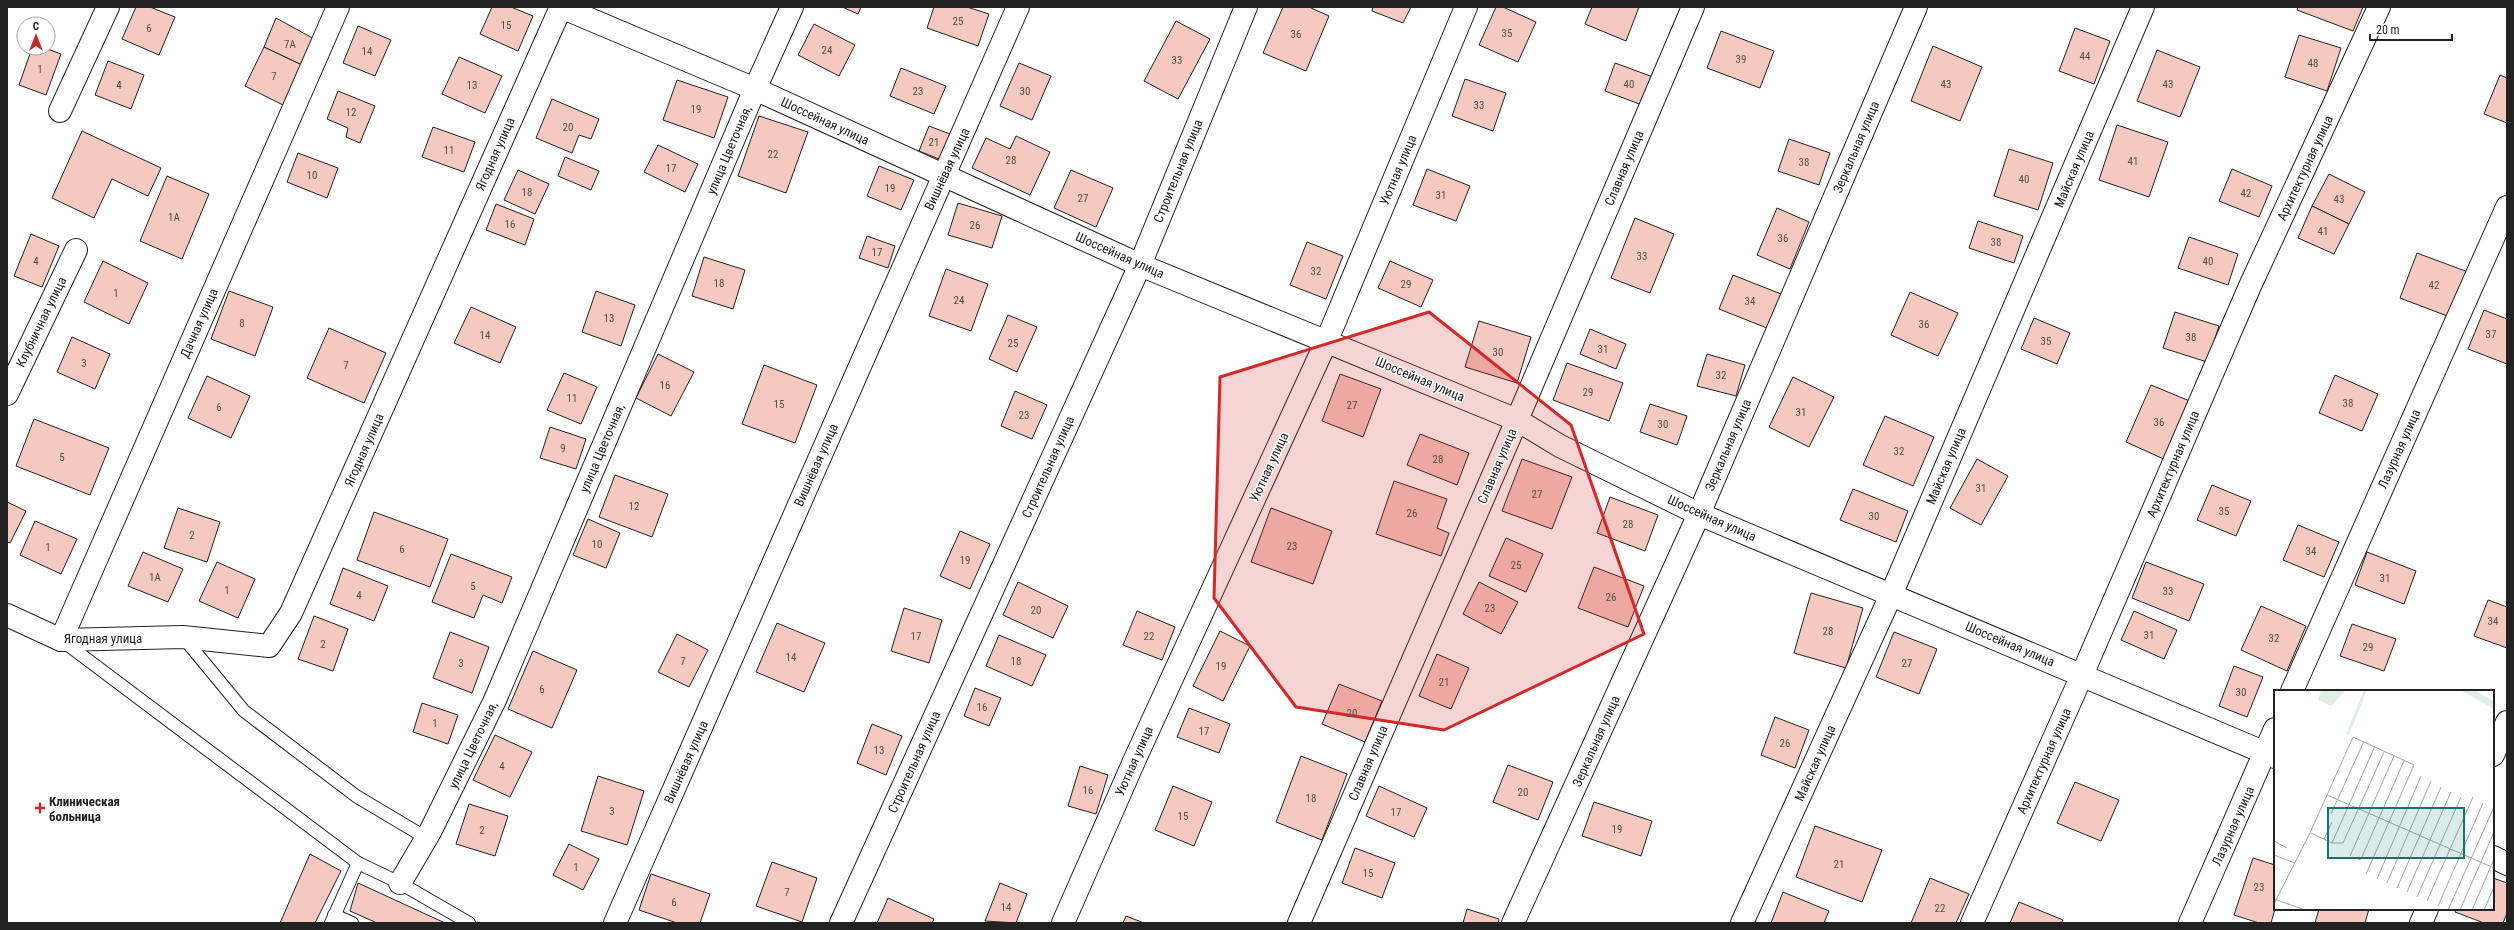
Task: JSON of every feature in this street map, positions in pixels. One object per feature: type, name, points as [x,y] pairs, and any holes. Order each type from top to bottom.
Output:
[{"type":"street","points":[[60,112],[108,7]]},
{"type":"street","name":"Дачная улица","points":[[61,640],[338,7]]},
{"type":"street","name":"Ягодная улица","points":[[7,615],[61,640],[182,637],[269,646],[291,613],[561,7]]},
{"type":"street","name":"Шоссейная улица","points":[[561,7],[755,89],[1140,265],[1327,340],[1517,420],[1560,446],[1699,514],[2270,755]]},
{"type":"street","name":"улица Цветочная,","points":[[400,883],[430,832],[495,700],[755,89],[792,7]]},
{"type":"street","name":"Вишнёвая улица","points":[[615,923],[943,176],[980,98],[1018,7]]},
{"type":"street","name":"Строительная улица","points":[[841,923],[1140,265],[1246,7]]},
{"type":"street","name":"Уютная улица","points":[[1064,923],[1135,759],[1327,340],[1466,7]]},
{"type":"street","name":"Славная улица","points":[[1299,923],[1517,420],[1692,7]]},
{"type":"street","name":"Зеркальная улица","points":[[1513,923],[1699,514],[1916,7]]},
{"type":"street","name":"Майская улица","points":[[1742,923],[1891,595],[2143,7]]},
{"type":"street","name":"Архитектурная улица","points":[[1972,923],[2082,675],[2250,286],[2379,7]]},
{"type":"street","name":"Лазурная улица","points":[[2292,690],[2507,207]]},
{"type":"street","name":"Клубничная улица","points":[[7,394],[76,250]]},
{"type":"street","points":[[2494,753],[2507,722]]},
{"type":"street","name":"Лазурная улица","points":[[2190,923],[2270,755],[2274,734]]},
{"type":"street","points":[[2494,858],[2507,864]]},
{"type":"street","points":[[2421,923],[2427,910]]},
{"type":"lane","points":[[182,637],[244,712],[356,796],[418,833],[430,832]]},
{"type":"lane","points":[[61,640],[358,863],[400,883],[469,923]]},
{"type":"lane","points":[[352,923],[333,919],[358,863]]},
{"type":"highlighted area","points":[[1429,312],[1571,425],[1644,634],[1444,730],[1296,707],[1214,598],[1220,377]]},
{"type":"building","points":[[136,7],[150,7],[175,17],[159,55],[122,39]]},
{"type":"building","points":[[492,7],[511,7],[533,16],[518,51],[480,34]]},
{"type":"building","points":[[842,7],[861,7],[858,14]]},
{"type":"building","points":[[934,7],[967,7],[989,14],[978,46],[927,28]]},
{"type":"building","points":[[1283,7],[1309,7],[1329,16],[1306,71],[1263,53]]},
{"type":"building","points":[[1373,7],[1411,7],[1403,23],[1372,11]]},
{"type":"building","points":[[1496,7],[1503,7],[1536,22],[1518,62],[1479,45]]},
{"type":"building","points":[[1592,7],[1639,7],[1626,41],[1585,24]]},
{"type":"building","points":[[2298,7],[2363,7],[2353,31],[2297,10]]},
{"type":"building","points":[[276,18],[318,41],[304,66],[264,47]]},
{"type":"building","points":[[1176,21],[1210,39],[1178,99],[1144,81]]},
{"type":"building","points":[[814,24],[855,45],[839,76],[798,55]]},
{"type":"building","points":[[358,26],[391,40],[375,76],[343,63]]},
{"type":"building","points":[[2075,28],[2110,41],[2094,84],[2059,71]]},
{"type":"building","points":[[1721,31],[1774,51],[1760,88],[1707,68]]},
{"type":"building","points":[[2299,35],[2341,48],[2327,91],[2285,77]]},
{"type":"building","points":[[1933,46],[1982,67],[1960,121],[1911,101]]},
{"type":"building","points":[[264,47],[304,66],[285,106],[245,86]]},
{"type":"building","points":[[2157,50],[2200,67],[2180,117],[2137,101]]},
{"type":"building","points":[[56,52],[61,54],[46,95],[19,85],[29,56],[56,56]]},
{"type":"building","points":[[459,57],[502,76],[485,113],[442,94]]},
{"type":"building","points":[[108,61],[144,75],[131,109],[95,95]]},
{"type":"building","points":[[1019,63],[1051,76],[1032,120],[1000,106]]},
{"type":"building","points":[[1615,63],[1653,77],[1642,105],[1605,91]]},
{"type":"building","points":[[901,68],[946,86],[934,114],[890,96]]},
{"type":"building","points":[[2500,75],[2507,78],[2507,123],[2484,114]]},
{"type":"building","points":[[1465,79],[1506,93],[1493,131],[1452,116]]},
{"type":"building","points":[[677,80],[728,97],[714,138],[663,120]]},
{"type":"building","points":[[338,91],[375,106],[360,143],[346,137],[348,128],[327,119]]},
{"type":"building","points":[[552,99],[599,119],[591,139],[579,135],[572,153],[536,138]]},
{"type":"building","points":[[759,116],[808,132],[786,193],[738,176]]},
{"type":"building","points":[[2117,125],[2168,142],[2149,197],[2099,180]]},
{"type":"building","points":[[929,126],[950,134],[939,159],[919,151]]},
{"type":"building","points":[[433,127],[475,142],[464,172],[422,157]]},
{"type":"building","points":[[82,131],[161,168],[148,196],[112,179],[94,218],[52,198]]},
{"type":"building","points":[[1016,136],[1050,152],[1030,195],[972,168],[986,138],[1010,149]]},
{"type":"building","points":[[1789,139],[1830,153],[1819,185],[1778,171]]},
{"type":"building","points":[[658,145],[698,164],[685,192],[644,172]]},
{"type":"building","points":[[2009,149],[2053,163],[2038,210],[1994,196]]},
{"type":"building","points":[[298,153],[338,168],[327,198],[287,182]]},
{"type":"building","points":[[565,157],[599,171],[591,190],[558,176]]},
{"type":"building","points":[[879,166],[914,180],[901,210],[867,196]]},
{"type":"building","points":[[1427,169],[1470,186],[1456,221],[1413,205]]},
{"type":"building","points":[[2232,169],[2272,186],[2259,217],[2219,201]]},
{"type":"building","points":[[518,170],[549,184],[535,214],[504,200]]},
{"type":"building","points":[[1071,170],[1113,188],[1096,227],[1054,208]]},
{"type":"building","points":[[2329,174],[2365,192],[2349,224],[2312,206]]},
{"type":"building","points":[[167,176],[209,194],[182,259],[140,241]]},
{"type":"building","points":[[958,203],[1002,216],[992,248],[948,235]]},
{"type":"building","points":[[496,204],[534,219],[525,245],[486,230]]},
{"type":"building","points":[[2312,206],[2349,224],[2334,254],[2298,238]]},
{"type":"building","points":[[1777,208],[1809,222],[1790,269],[1757,255]]},
{"type":"building","points":[[1635,218],[1674,234],[1650,293],[1611,278]]},
{"type":"building","points":[[1978,221],[2023,236],[2014,263],[1969,248]]},
{"type":"building","points":[[31,234],[59,246],[42,287],[14,276]]},
{"type":"building","points":[[867,236],[895,246],[888,268],[859,258]]},
{"type":"building","points":[[2189,237],[2238,254],[2228,285],[2178,268]]},
{"type":"building","points":[[1307,242],[1343,256],[1326,299],[1290,285]]},
{"type":"building","points":[[2417,253],[2468,272],[2450,317],[2400,298]]},
{"type":"building","points":[[704,257],[745,270],[733,309],[692,296]]},
{"type":"building","points":[[103,261],[148,283],[129,324],[84,302]]},
{"type":"building","points":[[1390,261],[1433,280],[1421,307],[1378,288]]},
{"type":"building","points":[[946,269],[988,284],[971,331],[929,316]]},
{"type":"building","points":[[1733,275],[1781,294],[1767,328],[1719,309]]},
{"type":"building","points":[[229,291],[273,307],[255,356],[211,339]]},
{"type":"building","points":[[596,291],[635,305],[621,346],[582,332]]},
{"type":"building","points":[[1910,292],[1958,313],[1938,356],[1891,335]]},
{"type":"building","points":[[471,307],[516,327],[500,363],[454,343]]},
{"type":"building","points":[[2484,310],[2507,319],[2507,364],[2468,349]]},
{"type":"building","points":[[2175,312],[2219,326],[2207,362],[2163,348]]},
{"type":"building","points":[[1008,315],[1037,327],[1017,372],[989,359]]},
{"type":"building","points":[[2034,318],[2070,333],[2057,364],[2021,349]]},
{"type":"building","points":[[1479,321],[1531,337],[1517,383],[1465,367]]},
{"type":"building","points":[[329,328],[386,353],[364,403],[307,378]]},
{"type":"building","points":[[1590,329],[1626,344],[1616,369],[1580,354]]},
{"type":"building","points":[[72,337],[110,354],[95,389],[57,372]]},
{"type":"building","points":[[658,354],[694,372],[671,416],[636,398]]},
{"type":"building","points":[[1707,354],[1745,365],[1736,396],[1697,386]]},
{"type":"building","points":[[1567,363],[1623,383],[1609,421],[1553,400]]},
{"type":"building","points":[[764,365],[817,385],[795,443],[742,424]]},
{"type":"building","points":[[564,373],[597,387],[581,424],[547,410]]},
{"type":"building","points":[[1340,374],[1381,389],[1363,437],[1322,421]]},
{"type":"building","points":[[2335,375],[2378,394],[2362,431],[2319,413]]},
{"type":"building","points":[[207,376],[250,396],[231,438],[188,418]]},
{"type":"building","points":[[1793,377],[1834,397],[1809,447],[1769,427]]},
{"type":"building","points":[[2151,385],[2192,402],[2166,460],[2126,442]]},
{"type":"building","points":[[1015,391],[1047,405],[1032,439],[1001,426]]},
{"type":"building","points":[[1650,404],[1687,416],[1677,445],[1640,432]]},
{"type":"building","points":[[1885,416],[1934,437],[1913,486],[1863,465]]},
{"type":"building","points":[[34,419],[109,448],[90,495],[16,466]]},
{"type":"building","points":[[550,427],[586,439],[576,469],[540,458]]},
{"type":"building","points":[[1420,434],[1469,453],[1457,485],[1407,465]]},
{"type":"building","points":[[1522,459],[1572,477],[1552,529],[1502,511]]},
{"type":"building","points":[[1977,459],[2008,476],[1981,525],[1950,508]]},
{"type":"building","points":[[615,475],[668,494],[652,537],[599,517]]},
{"type":"building","points":[[1394,481],[1447,499],[1437,528],[1449,533],[1441,556],[1376,534]]},
{"type":"building","points":[[2212,485],[2251,501],[2236,536],[2197,520]]},
{"type":"building","points":[[1853,489],[1908,511],[1896,542],[1840,520]]},
{"type":"building","points":[[1610,497],[1658,515],[1645,551],[1597,533]]},
{"type":"building","points":[[7,502],[26,511],[10,543],[7,542]]},
{"type":"building","points":[[178,508],[220,522],[207,562],[164,548]]},
{"type":"building","points":[[1271,508],[1332,531],[1313,584],[1251,562]]},
{"type":"building","points":[[374,512],[448,539],[430,587],[357,560]]},
{"type":"building","points":[[588,519],[620,533],[606,568],[573,555]]},
{"type":"building","points":[[35,521],[77,539],[61,574],[20,555]]},
{"type":"building","points":[[2298,525],[2339,542],[2324,577],[2283,560]]},
{"type":"building","points":[[960,531],[990,544],[970,589],[940,576]]},
{"type":"building","points":[[1506,538],[1543,554],[1526,592],[1489,576]]},
{"type":"building","points":[[143,552],[183,569],[168,602],[128,586]]},
{"type":"building","points":[[2367,552],[2416,571],[2404,604],[2355,585]]},
{"type":"building","points":[[451,554],[512,577],[502,603],[483,595],[474,618],[432,602]]},
{"type":"building","points":[[217,562],[255,579],[238,618],[199,601]]},
{"type":"building","points":[[2146,562],[2204,584],[2189,621],[2132,598]]},
{"type":"building","points":[[1594,567],[1644,586],[1628,627],[1578,608]]},
{"type":"building","points":[[343,568],[388,586],[374,621],[330,604]]},
{"type":"building","points":[[1018,582],[1068,606],[1053,638],[1003,615]]},
{"type":"building","points":[[1479,582],[1518,602],[1501,634],[1463,614]]},
{"type":"building","points":[[1811,593],[1863,608],[1846,668],[1794,653]]},
{"type":"building","points":[[2488,600],[2507,607],[2507,648],[2474,636]]},
{"type":"building","points":[[2261,606],[2306,626],[2287,671],[2241,650]]},
{"type":"building","points":[[904,608],[942,620],[929,663],[891,651]]},
{"type":"building","points":[[1137,611],[1175,627],[1162,660],[1123,645]]},
{"type":"building","points":[[2134,611],[2177,630],[2164,659],[2121,640]]},
{"type":"building","points":[[314,616],[348,629],[333,671],[298,659]]},
{"type":"building","points":[[777,623],[825,643],[804,692],[756,672]]},
{"type":"building","points":[[2352,624],[2396,639],[2384,671],[2340,656]]},
{"type":"building","points":[[1220,631],[1250,646],[1223,701],[1193,686]]},
{"type":"building","points":[[450,632],[489,647],[472,693],[433,678]]},
{"type":"building","points":[[1894,632],[1937,649],[1919,694],[1876,677]]},
{"type":"building","points":[[677,634],[708,650],[689,687],[658,672]]},
{"type":"building","points":[[999,635],[1046,655],[1032,686],[986,666]]},
{"type":"building","points":[[533,651],[577,670],[552,728],[508,709]]},
{"type":"building","points":[[1437,654],[1469,668],[1451,709],[1419,696]]},
{"type":"building","points":[[2234,666],[2263,677],[2247,717],[2219,706]]},
{"type":"building","points":[[1339,684],[1382,701],[1365,742],[1322,724]]},
{"type":"building","points":[[975,688],[1001,698],[989,726],[964,716]]},
{"type":"building","points":[[422,703],[458,715],[448,744],[413,732]]},
{"type":"building","points":[[1189,708],[1230,724],[1219,753],[1177,737]]},
{"type":"building","points":[[1775,717],[1809,730],[1795,768],[1761,755]]},
{"type":"building","points":[[872,724],[902,736],[886,775],[857,763]]},
{"type":"building","points":[[495,735],[532,752],[510,797],[473,780]]},
{"type":"building","points":[[1301,756],[1347,774],[1322,840],[1276,822]]},
{"type":"building","points":[[1508,765],[1553,782],[1538,820],[1493,802]]},
{"type":"building","points":[[1080,766],[1108,775],[1096,814],[1068,806]]},
{"type":"building","points":[[598,776],[644,791],[627,845],[581,831]]},
{"type":"building","points":[[2075,782],[2119,800],[2101,841],[2057,823]]},
{"type":"building","points":[[1173,786],[1212,802],[1194,846],[1155,830]]},
{"type":"building","points":[[1379,786],[1427,808],[1414,837],[1366,816]]},
{"type":"building","points":[[1594,802],[1652,821],[1641,856],[1582,836]]},
{"type":"building","points":[[469,804],[508,816],[495,856],[456,844]]},
{"type":"building","points":[[1815,826],[1882,850],[1862,902],[1796,877]]},
{"type":"building","points":[[569,844],[599,859],[583,890],[553,875]]},
{"type":"building","points":[[1355,848],[1395,863],[1382,898],[1342,883]]},
{"type":"building","points":[[310,854],[341,871],[315,923],[280,923]]},
{"type":"building","points":[[2253,858],[2274,865],[2275,910],[2271,923],[2259,923],[2234,915]]},
{"type":"building","points":[[772,862],[817,878],[802,922],[756,906]]},
{"type":"building","points":[[651,874],[710,894],[700,923],[677,923],[639,910]]},
{"type":"building","points":[[1930,878],[1969,894],[1956,923],[1911,923]]},
{"type":"building","points":[[2494,878],[2507,883],[2507,913],[2503,923],[2484,923],[2455,912],[2456,910],[2494,910]]},
{"type":"building","points":[[358,883],[445,923],[377,923],[350,911]]},
{"type":"building","points":[[1000,883],[1027,894],[1016,923],[985,921]]},
{"type":"building","points":[[1783,892],[1829,911],[1824,923],[1771,923]]},
{"type":"building","points":[[888,898],[934,919],[932,923],[877,923]]},
{"type":"building","points":[[2019,902],[2063,920],[2061,923],[2010,923]]},
{"type":"building","points":[[1467,909],[1499,919],[1498,923],[1463,923]]},
{"type":"building","points":[[2319,910],[2369,910],[2365,923],[2315,923]]},
{"type":"building","points":[[1126,916],[1144,923],[1123,923]]},
{"type":"place","name":"Клиническая больница","points":[[40,808]]}]
